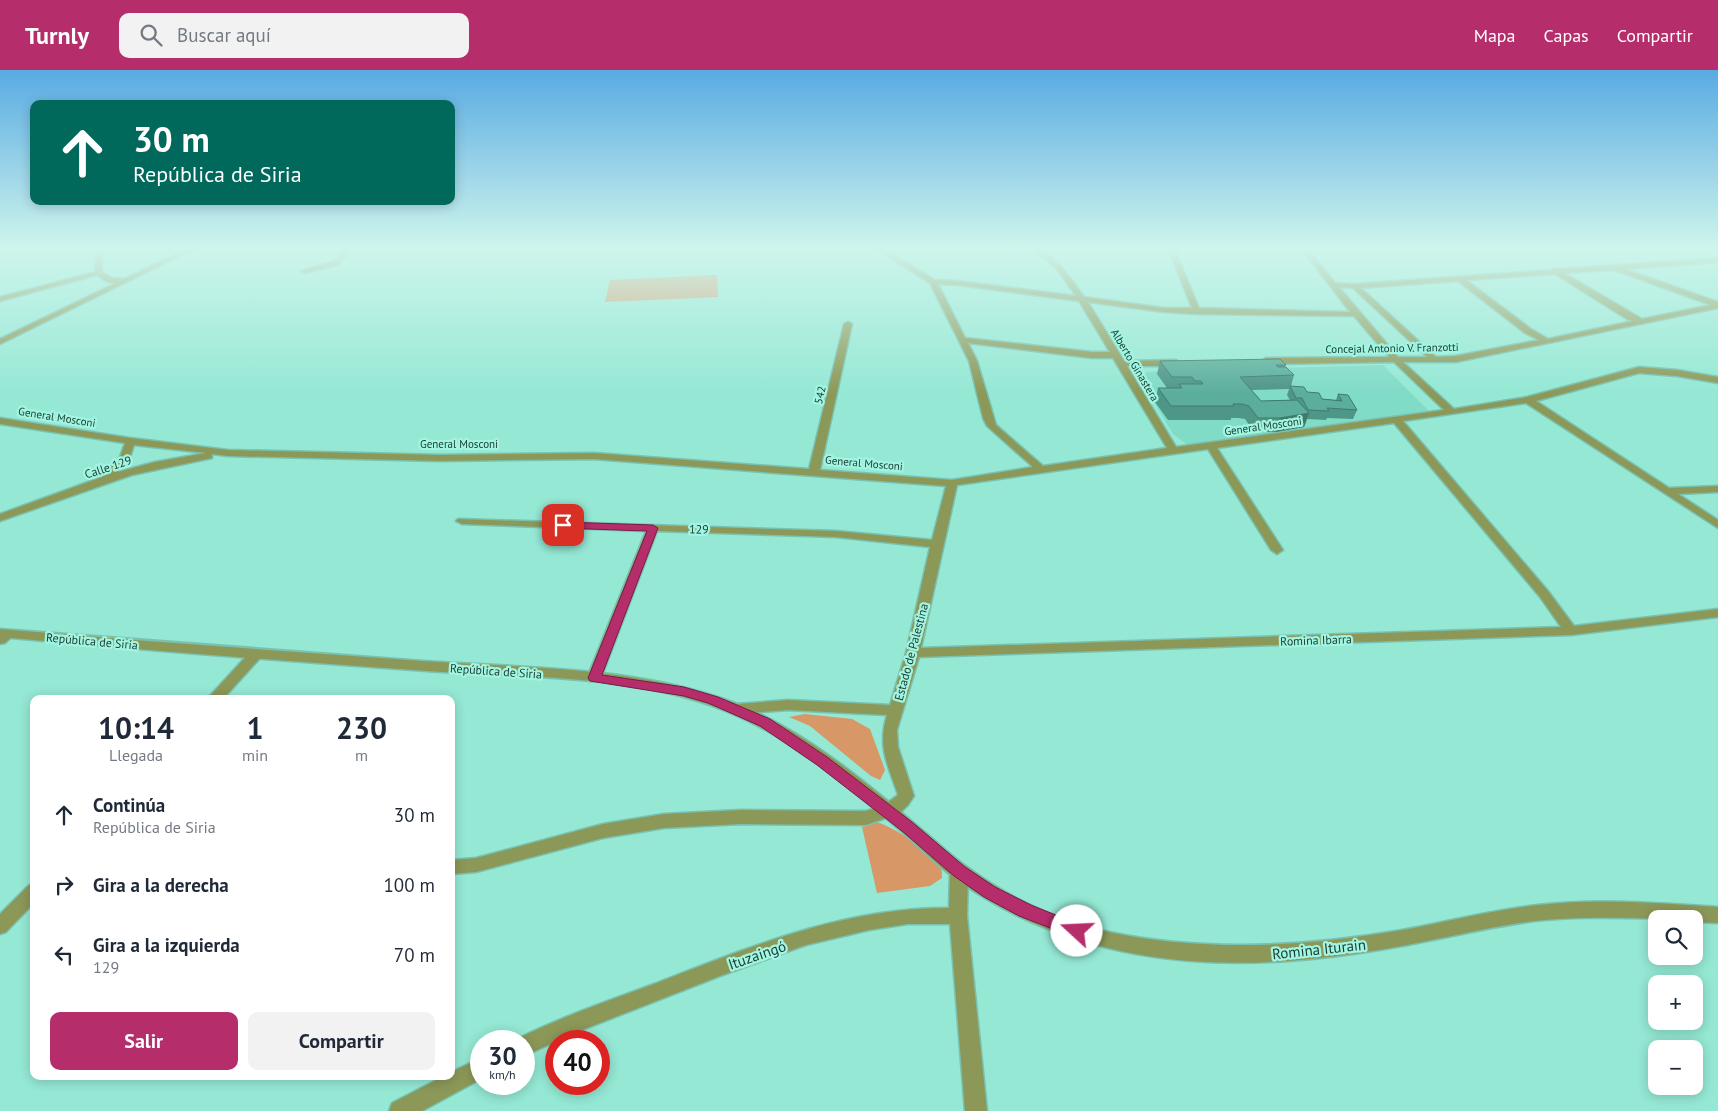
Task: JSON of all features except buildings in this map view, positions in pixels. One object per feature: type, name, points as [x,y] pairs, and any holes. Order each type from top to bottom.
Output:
[{"type":"street","points":[[0,342],[92,297]]},
{"type":"street","points":[[941,297],[973,361],[988,418],[992,426],[1041,469]]},
{"type":"street","points":[[1052,297],[1164,310],[1197,312],[1356,314]]},
{"type":"street","name":"Alberto Ginastera","points":[[1080,297],[1174,452]]},
{"type":"street","points":[[1191,297],[1197,312]]},
{"type":"street","points":[[1342,297],[1395,359],[1442,405],[1452,412]]},
{"type":"street","points":[[1366,297],[1434,359]]},
{"type":"street","points":[[1483,297],[1528,331],[1546,341]]},
{"type":"street","points":[[1597,297],[1641,322]]},
{"type":"street","points":[[1695,297],[1718,305]]},
{"type":"street","name":"Concejal Antonio V. Franzotti","points":[[1258,362],[1434,359],[1474,356],[1718,305]]},
{"type":"street","name":"542","points":[[814,472],[848,324]]},
{"type":"street","points":[[963,340],[1092,355],[1115,355]]},
{"type":"street","points":[[1120,364],[1189,363]]},
{"type":"street","name":"General Mosconi","points":[[0,420],[130,441],[228,453],[441,458],[594,456],[952,483],[1528,400],[1639,370],[1677,373],[1718,380]]},
{"type":"street","points":[[1528,400],[1718,525]]},
{"type":"street","points":[[1397,420],[1544,594],[1571,631]]},
{"type":"street","points":[[105,481],[126,456],[130,449],[130,441]]},
{"type":"street","points":[[1210,446],[1276,550]]},
{"type":"street","name":"Calle 129","points":[[0,518],[105,481],[170,462],[228,453]]},
{"type":"street","name":"Estado de Palestina","points":[[888,812],[904,800],[906,796],[890,747],[890,730],[913,652],[952,483]]},
{"type":"street","points":[[1668,491],[1718,489]]},
{"type":"street","name":"129","points":[[462,521],[836,534],[937,544]]},
{"type":"street","points":[[594,678],[653,528]]},
{"type":"street","name":"Romina Ibarra","points":[[913,652],[1571,631],[1718,613]]},
{"type":"street","name":"República de Siria","points":[[3,636],[594,678],[684,692],[737,709],[794,740],[888,812],[940,856]]},
{"type":"street","points":[[218,695],[256,654]]},
{"type":"street","points":[[737,709],[788,705],[896,710]]},
{"type":"street","points":[[455,867],[476,865],[604,831],[664,821],[741,817],[866,818],[888,812]]},
{"type":"street","name":"Romina Iturain","points":[[940,856],[959,872],[990,892],[1063,927],[1105,940],[1157,949],[1209,953],[1259,955],[1316,952],[1380,942],[1509,917],[1557,911],[1620,909],[1718,915]]},
{"type":"street","points":[[959,872],[958,916],[976,1111]]},
{"type":"street","points":[[0,926],[30,894]]},
{"type":"street","name":"Ituzaingó","points":[[535,1041],[566,1027],[739,960],[807,938],[876,921],[902,917],[958,916]]},
{"type":"street","points":[[400,1111],[470,1074]]},
{"type":"shaded area","points":[[606,297],[718,297],[718,297],[605,302]]},
{"type":"shaded area","points":[[1383,365],[1429,411],[1188,445],[1173,434],[1141,380],[1147,372]]},
{"type":"shaded area","points":[[805,714],[852,719],[870,729],[885,770],[880,780],[871,776],[810,726],[789,717]]},
{"type":"shaded area","points":[[877,822],[901,834],[927,852],[942,870],[942,878],[930,886],[877,893],[862,827]]},
{"type":"route","points":[[563,525],[653,528],[594,678],[650,685],[684,692],[737,709],[765,723],[794,740],[907,826],[959,872],[990,892],[1025,910],[1063,927],[1077,931]]}]
